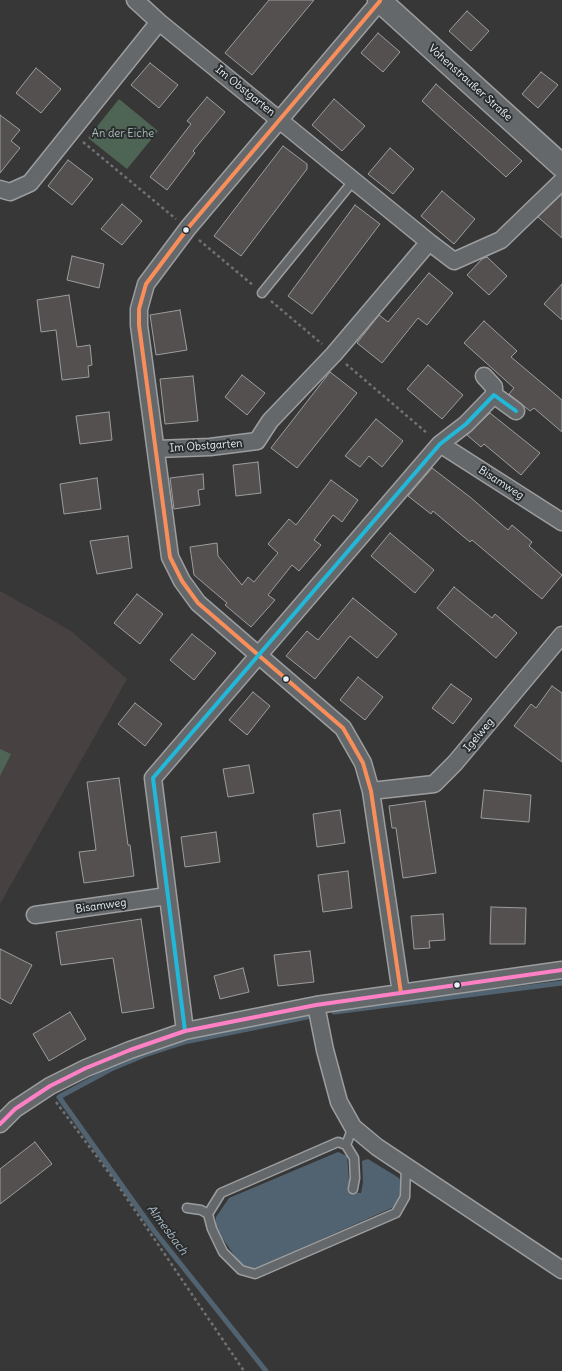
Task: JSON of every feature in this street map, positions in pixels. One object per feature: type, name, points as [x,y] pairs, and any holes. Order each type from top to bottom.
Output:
[{"type":"main road","name":"Vohenstraußer Straße","points":[[380,1],[562,166]]},
{"type":"street","name":"Im Obstgarten","points":[[135,0],[159,22],[454,262],[501,240],[562,181]]},
{"type":"street","points":[[380,1],[188,228],[146,284],[139,309],[139,325],[170,557],[182,581],[198,603],[343,728],[363,763],[371,792],[401,993]]},
{"type":"street","points":[[0,189],[10,192],[18,190],[30,183],[159,22]]},
{"type":"street","name":"Im Obstgarten","points":[[156,449],[210,447],[257,441],[270,421],[334,354],[429,242]]},
{"type":"street","points":[[185,1031],[153,778],[440,444],[466,424],[494,395],[494,387],[484,376]]},
{"type":"street","points":[[494,395],[516,411]]},
{"type":"street","name":"Bisamweg","points":[[440,444],[562,522]]},
{"type":"street","name":"Igelweg","points":[[371,792],[434,784],[455,763],[562,635]]},
{"type":"street","name":"Bisamweg","points":[[35,915],[167,896]]},
{"type":"street","points":[[0,1124],[8,1107],[86,1068],[130,1050],[185,1031],[316,1005],[562,970]]},
{"type":"street","points":[[316,1005],[325,1050],[339,1102],[353,1127],[377,1147],[562,1270]]},
{"type":"lane","points":[[262,293],[354,180]]},
{"type":"lane","points":[[346,1144],[353,1127]]},
{"type":"lane","points":[[208,1214],[221,1193],[338,1142],[346,1144],[354,1158],[355,1178],[353,1189]]},
{"type":"lane","points":[[186,1208],[201,1210],[208,1214],[212,1229],[223,1252],[241,1270],[255,1274],[396,1213],[405,1197],[406,1166]]},
{"type":"path","points":[[46,1088],[115,1181],[244,1371]]},
{"type":"shaded area","points":[[0,591],[71,631],[127,679],[0,904]]},
{"type":"green space","name":"An der Eiche","points":[[119,99],[158,131],[127,169],[88,138]]},
{"type":"green space","points":[[0,749],[11,754],[0,776]]},
{"type":"water","points":[[338,1152],[347,1156],[350,1192],[361,1193],[363,1182],[362,1161],[368,1159],[399,1178],[402,1184],[401,1194],[394,1207],[254,1269],[241,1265],[216,1229],[216,1217],[229,1198]]},
{"type":"building","points":[[269,0],[314,0],[252,75],[225,53]]},
{"type":"building","points":[[467,11],[489,31],[471,51],[449,31]]},
{"type":"building","points":[[378,33],[400,52],[383,72],[361,53]]},
{"type":"building","points":[[150,63],[178,85],[159,108],[131,85]]},
{"type":"building","points":[[36,68],[61,89],[41,113],[16,93]]},
{"type":"building","points":[[541,72],[558,85],[538,108],[522,94]]},
{"type":"building","points":[[436,84],[522,161],[506,177],[422,101]]},
{"type":"building","points":[[207,97],[225,112],[193,151],[195,153],[167,190],[150,177],[191,124],[187,121]]},
{"type":"building","points":[[334,99],[365,126],[342,151],[312,125]]},
{"type":"building","points":[[0,115],[20,130],[11,141],[20,148],[0,173]]},
{"type":"building","points":[[283,146],[307,164],[307,169],[241,256],[214,236]]},
{"type":"building","points":[[390,148],[414,169],[393,194],[368,174]]},
{"type":"building","points":[[68,160],[93,179],[72,205],[48,186]]},
{"type":"building","points":[[442,191],[475,219],[454,244],[421,216]]},
{"type":"building","points":[[562,194],[562,238],[538,217]]},
{"type":"building","points":[[122,204],[142,221],[122,245],[101,229]]},
{"type":"building","points":[[355,205],[380,224],[312,314],[288,296]]},
{"type":"building","points":[[72,256],[104,264],[99,288],[67,280]]},
{"type":"building","points":[[487,257],[507,276],[489,295],[467,275],[482,259]]},
{"type":"building","points":[[429,273],[453,293],[427,325],[418,318],[382,363],[357,343],[379,315],[388,322]]},
{"type":"building","points":[[562,284],[562,320],[544,304]]},
{"type":"building","points":[[69,295],[77,347],[90,345],[92,365],[88,366],[89,377],[62,380],[56,330],[41,332],[37,300]]},
{"type":"building","points":[[180,310],[187,350],[156,355],[150,315]]},
{"type":"building","points":[[484,321],[517,351],[511,357],[562,400],[562,432],[534,408],[530,411],[509,394],[514,388],[464,343]]},
{"type":"building","points":[[428,365],[463,395],[442,419],[407,389]]},
{"type":"building","points":[[330,372],[357,393],[297,468],[271,448]]},
{"type":"building","points":[[242,375],[265,393],[247,415],[225,397]]},
{"type":"building","points":[[193,376],[198,421],[165,424],[160,379]]},
{"type":"building","points":[[109,412],[112,440],[80,444],[76,416]]},
{"type":"building","points":[[490,413],[540,453],[521,475],[484,444],[481,447],[467,435]]},
{"type":"building","points":[[376,419],[403,441],[382,467],[369,456],[360,467],[345,456]]},
{"type":"building","points":[[258,462],[261,493],[236,496],[233,465]]},
{"type":"building","points":[[432,468],[470,497],[508,530],[512,525],[532,542],[529,546],[562,575],[542,599],[472,540],[470,542],[433,511],[431,514],[408,496]]},
{"type":"building","points":[[203,474],[204,489],[198,490],[200,505],[174,509],[170,478]]},
{"type":"building","points":[[97,478],[101,509],[64,514],[60,484]]},
{"type":"building","points":[[331,480],[358,500],[342,522],[333,515],[314,540],[321,545],[299,571],[292,565],[268,595],[275,600],[251,627],[225,605],[227,603],[194,575],[190,547],[217,543],[218,556],[242,585],[248,577],[254,582],[278,553],[268,544],[289,519],[296,525]]},
{"type":"building","points":[[390,533],[434,570],[415,593],[371,556]]},
{"type":"building","points":[[128,536],[132,568],[97,574],[90,541]]},
{"type":"building","points":[[454,587],[492,618],[495,614],[517,633],[496,658],[437,608]]},
{"type":"building","points":[[137,594],[163,614],[140,644],[114,623]]},
{"type":"building","points":[[353,598],[397,634],[377,658],[350,636],[315,679],[286,656],[307,631],[318,640]]},
{"type":"building","points":[[192,634],[216,653],[194,680],[170,660]]},
{"type":"building","points":[[358,677],[383,697],[365,720],[340,700]]},
{"type":"building","points":[[451,684],[472,699],[453,724],[432,708]]},
{"type":"building","points":[[552,686],[562,693],[562,762],[514,726],[531,704],[536,708]]},
{"type":"building","points":[[253,692],[270,706],[247,735],[229,720]]},
{"type":"building","points":[[135,703],[162,724],[145,746],[118,724]]},
{"type":"building","points":[[249,765],[254,793],[228,797],[223,769]]},
{"type":"building","points":[[119,778],[128,845],[130,845],[134,876],[84,883],[79,852],[96,850],[87,782]]},
{"type":"building","points":[[484,790],[531,795],[529,822],[481,818]]},
{"type":"building","points":[[425,801],[436,873],[403,878],[396,828],[392,828],[389,806]]},
{"type":"building","points":[[340,810],[345,843],[317,847],[313,814]]},
{"type":"building","points":[[216,832],[220,862],[185,867],[181,837]]},
{"type":"building","points":[[348,871],[352,908],[323,912],[318,875]]},
{"type":"building","points":[[491,907],[526,908],[525,944],[490,944]]},
{"type":"building","points":[[443,914],[445,940],[429,941],[430,948],[414,949],[411,916]]},
{"type":"building","points":[[141,919],[154,1008],[122,1013],[113,958],[61,965],[56,932]]},
{"type":"building","points":[[0,949],[32,965],[11,1004],[0,998]]},
{"type":"building","points":[[310,951],[314,982],[278,986],[274,955]]},
{"type":"building","points":[[243,968],[249,992],[220,999],[214,976]]},
{"type":"building","points":[[70,1012],[86,1039],[49,1061],[33,1034]]},
{"type":"building","points":[[35,1142],[52,1164],[0,1204],[0,1169]]},
{"type":"waterway","points":[[334,1012],[562,983]]},
{"type":"waterway","name":"Almesbach","points":[[266,1371],[155,1232],[59,1097],[111,1069],[147,1054],[184,1042],[307,1017]]},
{"type":"transit line","points":[[380,1],[188,228],[146,284],[139,309],[139,325],[170,557],[182,581],[198,603],[343,728],[363,763],[371,791],[401,993]]},
{"type":"transit line","points":[[185,1031],[153,778],[440,444],[466,424],[494,395],[516,411]]},
{"type":"transit line","points":[[0,1124],[15,1109],[50,1086],[86,1068],[130,1050],[185,1031],[316,1005],[562,970]]}]
